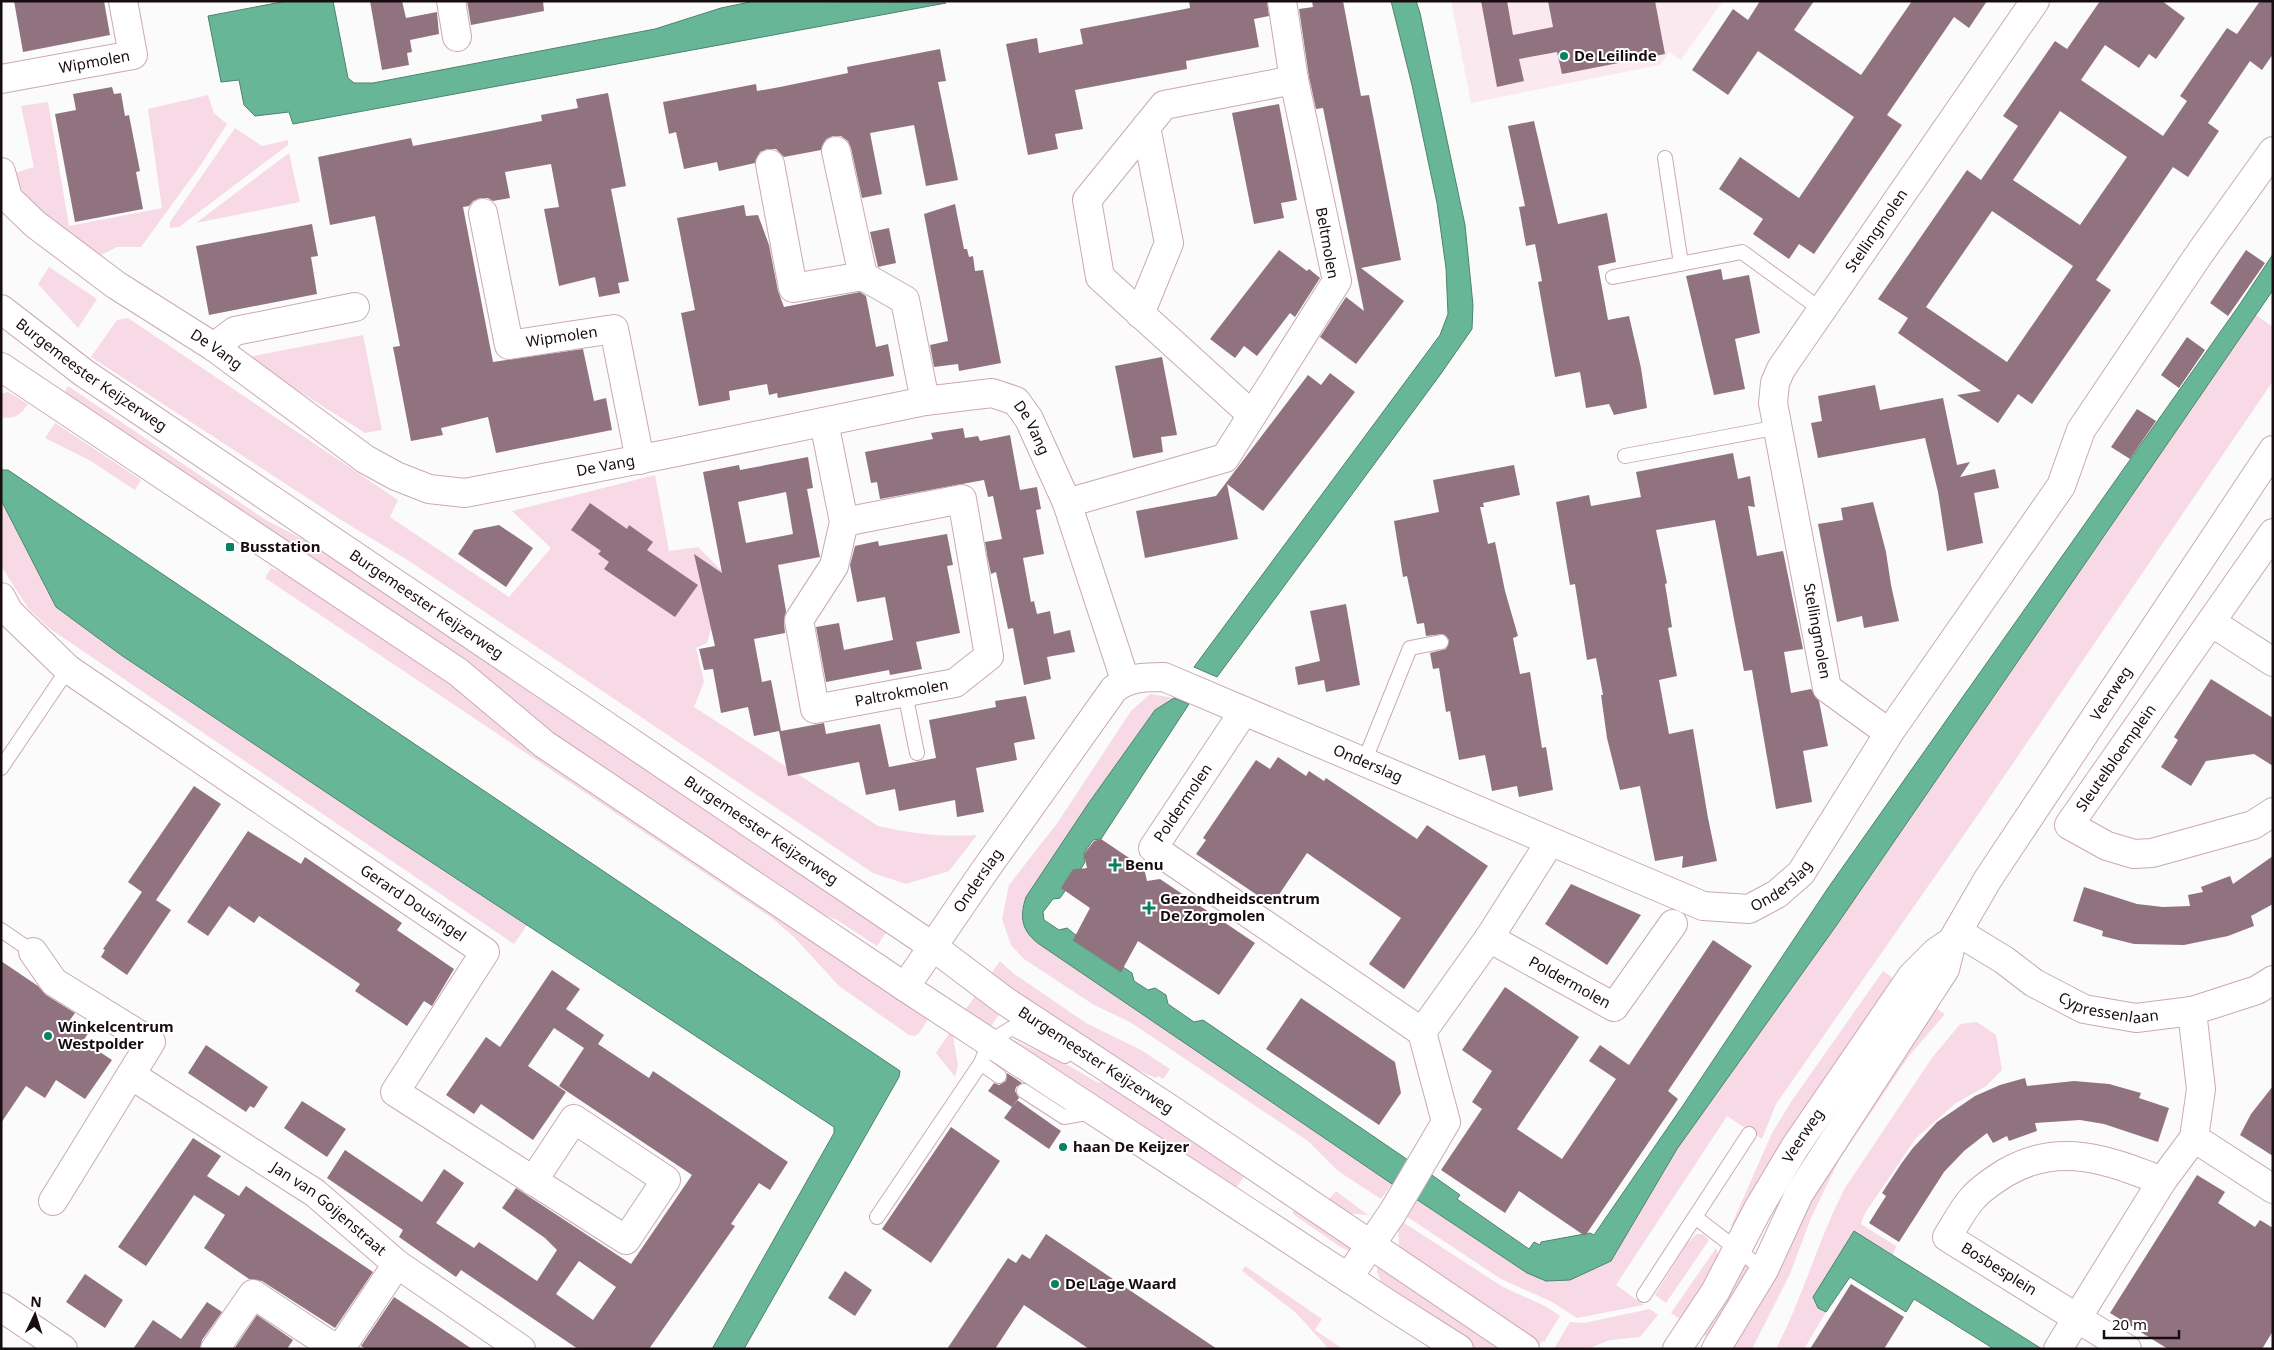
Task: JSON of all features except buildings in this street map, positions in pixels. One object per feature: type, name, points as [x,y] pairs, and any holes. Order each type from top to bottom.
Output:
[{"type":"street","name":"Wipmolen","points":[[1,79],[133,55],[123,1]]},
{"type":"street","points":[[451,1],[457,37]]},
{"type":"street","name":"Beltmolen","points":[[1067,503],[1226,458],[1337,281],[1294,80],[1282,1]]},
{"type":"street","name":"Stellingmolen","points":[[1889,734],[1827,688],[1773,403],[1775,384],[1781,369],[2035,1]]},
{"type":"street","points":[[1252,415],[1100,277],[1087,200],[1164,104],[1294,80]]},
{"type":"street","points":[[1140,314],[1169,243],[1146,126]]},
{"type":"street","points":[[836,151],[863,276]]},
{"type":"street","points":[[1889,734],[2061,486],[2081,430],[2200,253],[2273,151]]},
{"type":"street","points":[[770,164],[793,288],[863,276],[905,300],[925,401]]},
{"type":"street","name":"De Vang","points":[[1,172],[8,198],[35,224],[116,285],[214,347],[365,459],[396,476],[429,489],[465,493],[640,460],[925,401],[992,393],[1016,401],[1029,419],[1067,503],[1125,680]]},
{"type":"street","name":"Wipmolen","points":[[483,213],[509,345],[614,329],[640,460]]},
{"type":"street","points":[[214,347],[235,331],[355,307]]},
{"type":"street","name":"Burgemeester Keijzerweg","points":[[1,309],[84,373],[932,946],[1005,1001],[1525,1349]]},
{"type":"street","points":[[1,367],[450,666],[544,744],[905,987],[985,1052],[1095,1111],[1459,1349]]},
{"type":"street","name":"Paltrokmolen","points":[[824,422],[844,522],[834,566],[799,620],[815,709],[955,683],[989,656],[962,499],[844,522]]},
{"type":"street","name":"Veerweg","points":[[1716,1349],[1764,1270],[1799,1194],[1945,969],[1955,936],[1988,880],[2273,450]]},
{"type":"street","points":[[2273,533],[2211,622],[2273,662]]},
{"type":"street","name":"Gerard Dousingel","points":[[1,596],[9,612],[68,669],[168,735],[485,952],[395,1092],[533,1181],[626,1240],[666,1180],[574,1119],[533,1181]]},
{"type":"street","name":"Sleutelbloemplein","points":[[2211,622],[2070,824],[2107,846],[2134,854],[2152,853],[2253,825],[2273,812]]},
{"type":"street","name":"Onderslag","points":[[905,987],[1108,697],[1125,680],[1164,677],[1703,906],[1749,909],[1777,894],[1801,873],[1889,734]]},
{"type":"street","name":"Poldermolen","points":[[1244,711],[1153,848],[1422,1032]]},
{"type":"street","points":[[1348,1278],[1430,1152],[1446,1122],[1422,1032],[1489,938],[1550,842]]},
{"type":"street","name":"Poldermolen","points":[[1489,938],[1614,1007],[1673,924]]},
{"type":"street","name":"Veerweg","points":[[1677,1349],[1714,1292],[1758,1209],[1795,1147],[1912,976],[1955,936]]},
{"type":"street","name":"Cypressenlaan","points":[[1955,936],[2004,960],[2034,983],[2084,1009],[2136,1018],[2192,1011],[2257,990],[2273,980]]},
{"type":"street","points":[[33,952],[54,982],[151,1042],[53,1201]]},
{"type":"street","points":[[2060,1346],[2162,1181],[2194,1138],[2201,1089],[2192,1011]]},
{"type":"street","name":"Jan van Goijenstraat","points":[[131,1075],[316,1193],[397,1264],[521,1349]]},
{"type":"street","points":[[2194,1138],[2273,1189]]},
{"type":"street","name":"Bosbesplein","points":[[2077,1318],[1947,1237],[1972,1198],[1996,1178],[2023,1162],[2055,1156],[2084,1156],[2112,1162],[2162,1181]]},
{"type":"street","points":[[215,1349],[253,1294],[338,1349],[397,1264]]},
{"type":"street","points":[[1,1307],[63,1349]]},
{"type":"street","points":[[2077,1318],[2127,1349]]},
{"type":"lane","points":[[1665,158],[1681,264]]},
{"type":"lane","points":[[1613,277],[1742,252],[1822,311]]},
{"type":"lane","points":[[1625,456],[1779,427]]},
{"type":"lane","points":[[1364,762],[1410,648],[1442,642]]},
{"type":"lane","points":[[1,768],[68,669]]},
{"type":"lane","points":[[905,693],[917,753]]},
{"type":"lane","points":[[1,930],[33,952]]},
{"type":"lane","points":[[877,1217],[985,1052],[1012,1028],[1054,1049],[1090,1073],[1118,1075]]},
{"type":"lane","points":[[985,1052],[999,1076]]},
{"type":"lane","points":[[1024,1091],[1064,1117],[1095,1111]]},
{"type":"lane","points":[[1644,1295],[1749,1134]]},
{"type":"lane","points":[[1695,1217],[1764,1270]]},
{"type":"shaded area","points":[[287,1],[333,1],[348,78],[354,83],[373,83],[655,29],[721,8],[755,1],[946,3],[293,124],[289,112],[255,116],[244,105],[239,80],[221,82],[208,16]]},
{"type":"shaded area","points":[[1391,1],[1416,1],[1420,13],[1465,225],[1473,305],[1472,329],[1217,677],[1194,667],[1440,335],[1448,314],[1446,268],[1437,203],[1412,85]]},
{"type":"shaded area","name":"De Leilinde","points":[[1451,1],[1723,1],[1681,60],[1669,52],[1660,65],[1471,103]]},
{"type":"shaded area","points":[[208,95],[214,113],[227,124],[200,166],[141,247],[117,247],[99,256],[49,223],[26,196],[12,174],[34,167],[21,106],[48,102],[69,226],[162,208],[148,109]]},
{"type":"shaded area","points":[[235,128],[262,146],[288,140],[288,145],[179,227],[170,228],[170,222]]},
{"type":"shaded area","points":[[289,153],[300,202],[196,223]]},
{"type":"shaded area","points":[[2273,254],[2273,290],[1836,926],[1677,1149],[1611,1261],[1570,1280],[1546,1281],[1527,1273],[1413,1197],[1429,1173],[1460,1195],[1457,1199],[1529,1249],[1534,1242],[1540,1245],[1541,1242],[1590,1233],[1594,1235],[1828,888],[2240,304]]},
{"type":"shaded area","points":[[49,267],[97,299],[78,328],[38,284]]},
{"type":"shaded area","points":[[2256,315],[2273,327],[2273,381],[1975,819],[1776,1104],[1762,1139],[1727,1116],[1616,1285],[1644,1305],[1577,1318],[1552,1302],[1501,1279],[1400,1212],[1413,1197],[1527,1273],[1611,1261],[1677,1149],[1836,926]]},
{"type":"shaded area","points":[[128,318],[398,500],[390,517],[509,597],[551,548],[512,511],[655,475],[669,551],[698,547],[724,573],[727,626],[711,629],[707,643],[696,648],[704,682],[694,707],[878,826],[927,834],[977,835],[949,871],[906,884],[873,873],[409,561],[341,520],[91,357],[117,320]]},
{"type":"shaded area","points":[[363,335],[382,430],[365,433],[250,360],[253,356]]},
{"type":"shaded area","points":[[68,386],[266,520],[348,563],[889,928],[877,946],[837,920],[802,907],[63,395]]},
{"type":"shaded area","points":[[8,392],[28,404],[16,416],[10,418],[1,417],[1,394]]},
{"type":"shaded area","points":[[55,423],[141,480],[135,490],[89,460],[45,438]]},
{"type":"shaded area","points":[[1,470],[8,470],[900,1071],[899,1077],[744,1349],[712,1349],[834,1133],[834,1127],[393,837],[121,655],[56,607],[1,500]]},
{"type":"shaded area","points":[[1,500],[56,607],[121,655],[527,925],[514,944],[49,628],[28,608],[1,566]]},
{"type":"shaded area","points":[[271,568],[324,592],[931,1015],[919,1033],[915,1036],[909,1035],[839,986],[794,937],[772,918],[265,578]]},
{"type":"shaded area","points":[[1150,694],[1174,698],[1155,710],[1088,804],[1026,897],[1022,910],[1039,944],[1392,1184],[1381,1199],[1338,1171],[1308,1141],[1130,1022],[1094,1005],[1024,959],[1011,945],[1002,919],[1009,885],[1058,822],[1131,711]]},
{"type":"shaded area","points":[[1174,698],[1189,704],[1101,839],[1093,840],[1084,853],[1085,862],[1081,869],[1073,870],[1064,884],[1065,891],[1060,898],[1053,899],[1043,912],[1044,920],[1059,930],[1067,928],[1077,936],[1073,940],[1121,972],[1123,967],[1132,973],[1134,981],[1148,990],[1155,988],[1166,995],[1168,1004],[1194,1022],[1203,1020],[1408,1160],[1392,1184],[1039,944],[1026,929],[1023,911],[1026,897],[1088,804],[1155,710]]},
{"type":"shaded area","points":[[1000,961],[1013,973],[1086,1023],[1141,1050],[1170,1069],[1163,1079],[1158,1076],[1156,1078],[1112,1059],[990,975]]},
{"type":"shaded area","points":[[1883,971],[1898,982],[1738,1226],[1731,1226],[1772,1133],[1791,1102]]},
{"type":"shaded area","points":[[980,989],[1005,1006],[987,1032],[961,1016]]},
{"type":"shaded area","points":[[1930,1004],[1945,1014],[1909,1056],[1839,1160],[1811,1218],[1790,1274],[1752,1349],[1726,1349],[1786,1236]]},
{"type":"shaded area","points":[[1977,1022],[1996,1035],[2002,1070],[1986,1086],[1956,1103],[1916,1138],[1865,1213],[1861,1224],[1896,1246],[1893,1255],[1854,1231],[1818,1307],[1826,1312],[1804,1349],[1776,1349],[1845,1188],[1932,1058],[1960,1024]]},
{"type":"shaded area","points":[[952,1029],[958,1066],[955,1077],[936,1053]]},
{"type":"shaded area","points":[[1013,1040],[1066,1064],[1097,1082],[1127,1088],[1248,1171],[1236,1188],[1090,1092],[1007,1042]]},
{"type":"shaded area","points":[[1336,1191],[1368,1215],[1344,1213],[1326,1202]]},
{"type":"shaded area","points":[[1296,1207],[1353,1249],[1349,1251],[1342,1248],[1293,1214],[1293,1209]]},
{"type":"shaded area","points":[[1398,1219],[1503,1287],[1547,1307],[1560,1316],[1538,1349],[1407,1260],[1399,1245]]},
{"type":"shaded area","points":[[1854,1231],[2042,1349],[1994,1349],[1914,1299],[1906,1312],[1850,1277],[1826,1312],[1818,1308],[1813,1297]]},
{"type":"shaded area","points":[[1696,1234],[1703,1234],[1709,1240],[1666,1303],[1655,1295],[1686,1245]]},
{"type":"shaded area","points":[[1716,1248],[1721,1262],[1686,1323],[1671,1313]]},
{"type":"shaded area","points":[[1740,1263],[1751,1265],[1713,1341],[1698,1331]]},
{"type":"shaded area","points":[[1381,1265],[1511,1349],[1473,1349],[1384,1289],[1377,1272],[1377,1266]]},
{"type":"shaded area","points":[[1245,1266],[1322,1319],[1315,1330],[1343,1349],[1329,1349],[1296,1313],[1242,1271]]},
{"type":"shaded area","points":[[1650,1309],[1658,1315],[1640,1337],[1610,1340],[1587,1349],[1554,1349],[1570,1322],[1584,1323]]},
{"type":"place","name":"De Leilinde","points":[[1564,56]]},
{"type":"place","name":"Busstation","points":[[230,547]]},
{"type":"place","name":"Benu","points":[[1115,865]]},
{"type":"place","name":"Gezondheidscentrum De Zorgmolen","points":[[1149,908]]},
{"type":"place","name":"Winkelcentrum Westpolder","points":[[48,1036]]},
{"type":"place","name":"haan De Keijzer","points":[[1063,1147]]},
{"type":"place","name":"De Lage Waard","points":[[1055,1284]]}]
